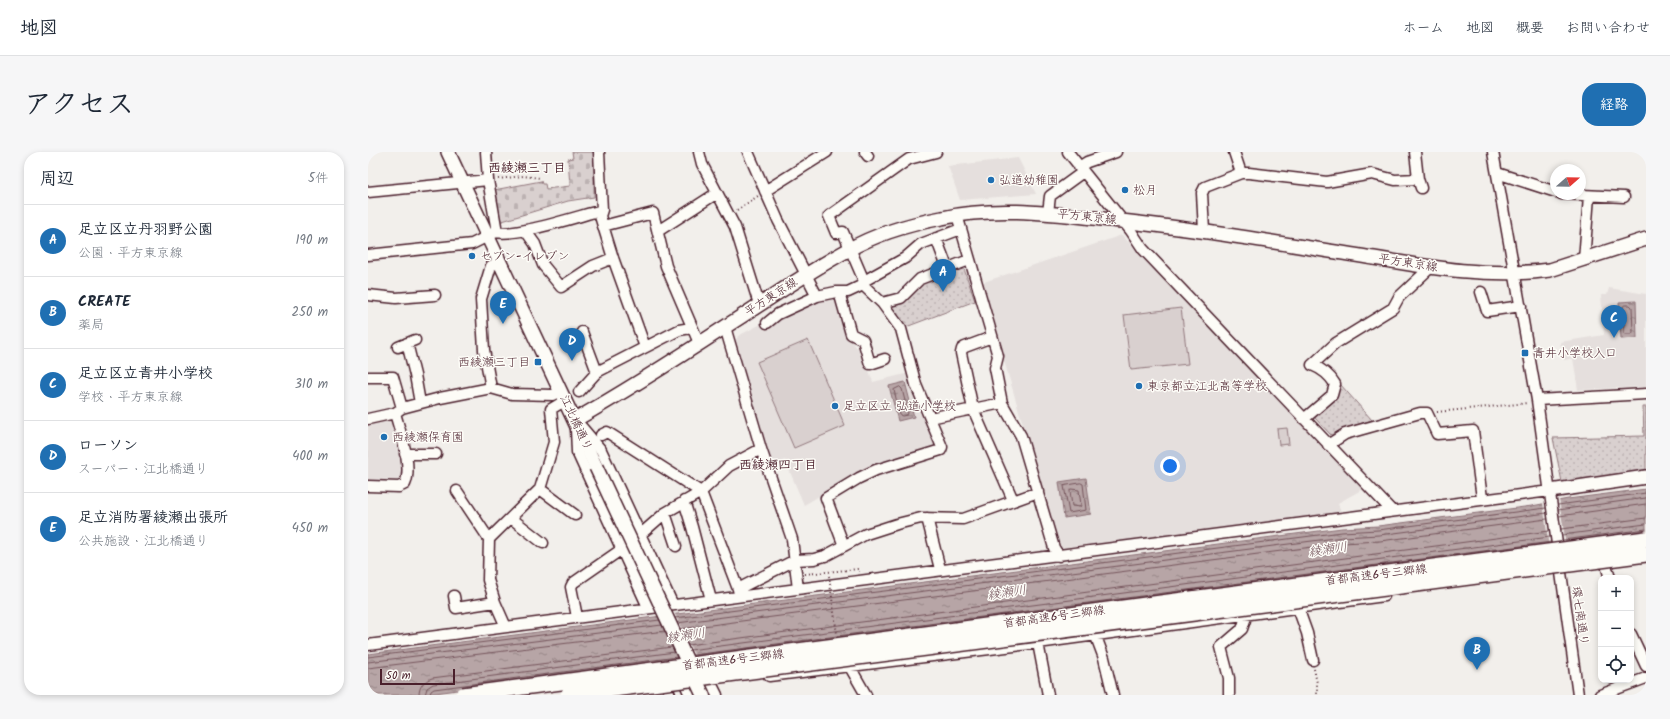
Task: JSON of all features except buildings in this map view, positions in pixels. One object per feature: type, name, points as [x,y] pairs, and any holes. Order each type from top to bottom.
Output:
[{"type":"highway","name":"首都高速6号三郷線","points":[[463,695],[1646,540]]},
{"type":"highway","name":"首都高速6号三郷線","points":[[568,695],[1646,554]]},
{"type":"main road","name":"江北橋通り","points":[[448,152],[463,183],[492,235],[499,262],[566,400],[703,695]]},
{"type":"main road","name":"平方東京線","points":[[575,420],[625,391],[759,304],[850,249],[900,229],[956,215],[978,212],[1048,213],[1204,231],[1431,267],[1516,273],[1550,270],[1646,239]]},
{"type":"main road","points":[[1551,494],[1646,478]]},
{"type":"street","points":[[486,152],[488,180],[496,226],[492,235]]},
{"type":"street","points":[[599,152],[602,210],[600,216],[613,258],[645,347]]},
{"type":"street","points":[[699,152],[702,164],[735,226],[759,304]]},
{"type":"street","points":[[748,152],[778,220],[817,296]]},
{"type":"street","points":[[765,191],[826,152]]},
{"type":"street","points":[[844,546],[826,498],[876,470],[941,450],[942,447],[916,384],[901,329],[882,303],[863,283],[843,232],[836,233],[829,216],[907,156],[936,152]]},
{"type":"street","points":[[1068,152],[1123,221],[1143,249],[1392,511]]},
{"type":"street","points":[[1048,213],[1050,196],[1081,170],[1088,162],[1116,152]]},
{"type":"street","points":[[1234,152],[1241,173]]},
{"type":"street","points":[[1204,231],[1202,193],[1205,187],[1241,173],[1327,182],[1372,174],[1395,180],[1419,183],[1415,152]]},
{"type":"street","name":"環七南通り","points":[[1494,152],[1522,306],[1537,400],[1578,695]]},
{"type":"street","points":[[1497,173],[1550,190]]},
{"type":"street","points":[[368,192],[488,180]]},
{"type":"street","points":[[658,231],[717,193]]},
{"type":"street","points":[[1586,196],[1624,197]]},
{"type":"street","points":[[1584,260],[1589,196]]},
{"type":"street","points":[[368,255],[472,244],[492,235],[525,230],[602,210]]},
{"type":"street","points":[[603,226],[653,214],[666,266],[691,328],[699,343]]},
{"type":"street","points":[[956,215],[998,356],[995,368],[1002,403],[1021,436],[1054,548],[1058,556]]},
{"type":"street","points":[[767,323],[778,314],[817,296],[848,292],[905,258],[921,244],[961,229]]},
{"type":"street","points":[[525,230],[535,244],[543,264],[561,286],[593,266],[613,258]]},
{"type":"street","points":[[936,238],[947,267]]},
{"type":"street","points":[[882,303],[901,298],[920,279],[947,267],[969,260]]},
{"type":"street","points":[[491,388],[484,350],[481,299],[491,266],[499,262]]},
{"type":"street","points":[[1304,419],[1332,395],[1335,384],[1330,376],[1322,369],[1312,365],[1336,343],[1393,308],[1399,297],[1431,267]]},
{"type":"street","points":[[839,292],[851,334],[863,340],[870,364],[885,359]]},
{"type":"street","points":[[1481,292],[1487,311],[1522,306]]},
{"type":"street","points":[[368,295],[396,298],[435,295]]},
{"type":"street","points":[[725,327],[761,449],[792,539],[798,589]]},
{"type":"street","points":[[579,392],[597,372],[679,330],[691,328]]},
{"type":"street","points":[[582,332],[597,372]]},
{"type":"street","points":[[992,338],[965,346],[961,353],[974,409],[1013,500]]},
{"type":"street","points":[[407,343],[416,375],[420,403]]},
{"type":"street","points":[[368,377],[393,377],[406,454],[407,479],[405,484],[399,487],[368,486]]},
{"type":"street","points":[[368,419],[420,403],[491,388],[512,394],[553,395]]},
{"type":"street","points":[[1537,400],[1646,394]]},
{"type":"street","points":[[489,539],[540,489],[554,442],[551,409],[566,400]]},
{"type":"street","points":[[930,418],[1002,403]]},
{"type":"street","points":[[1328,445],[1345,434],[1420,413],[1427,413],[1437,434],[1472,431],[1482,498]]},
{"type":"street","points":[[575,420],[601,450],[673,605]]},
{"type":"street","points":[[575,420],[577,452],[648,607]]},
{"type":"street","points":[[601,435],[607,432],[701,492],[739,592]]},
{"type":"street","points":[[640,534],[665,513],[701,492],[729,466],[761,449]]},
{"type":"street","points":[[406,454],[436,454]]},
{"type":"street","points":[[540,489],[576,515]]},
{"type":"street","points":[[457,490],[489,539],[488,580],[495,602],[506,626]]},
{"type":"street","points":[[739,592],[795,560],[814,559],[836,551],[866,534],[897,524],[927,518],[962,518],[1038,492]]},
{"type":"street","points":[[368,645],[648,607],[711,600],[739,592],[798,589],[940,569],[1058,556],[1482,498],[1551,494]]},
{"type":"street","points":[[684,501],[711,600]]},
{"type":"street","points":[[665,513],[676,546]]},
{"type":"street","points":[[511,518],[543,543]]},
{"type":"street","points":[[927,518],[940,569]]},
{"type":"street","points":[[577,617],[571,587],[622,548]]},
{"type":"street","points":[[625,695],[688,690],[711,683],[1038,643],[1095,634],[1298,608],[1560,568],[1646,561]]},
{"type":"street","points":[[1606,565],[1609,575]]},
{"type":"street","points":[[642,592],[646,596],[656,596],[660,593],[663,583]]},
{"type":"street","points":[[454,596],[456,608],[495,602]]},
{"type":"street","points":[[1298,608],[1307,633],[1314,660]]},
{"type":"street","points":[[1229,695],[1229,678],[1221,647],[1242,629],[1247,614]]},
{"type":"street","points":[[1095,634],[1104,658],[1113,695]]},
{"type":"street","points":[[1634,640],[1646,666]]},
{"type":"street","points":[[1038,643],[1048,695]]},
{"type":"street","points":[[850,666],[866,695]]},
{"type":"street","points":[[1600,695],[1646,678]]},
{"type":"street","points":[[711,683],[717,695]]},
{"type":"path","points":[[488,180],[523,176],[540,178]]},
{"type":"path","points":[[729,215],[765,191]]},
{"type":"path","points":[[1427,413],[1531,402],[1537,400]]},
{"type":"path","points":[[804,578],[804,574],[858,569]]},
{"type":"path","points":[[823,576],[829,576],[837,635]]},
{"type":"path","points":[[1314,660],[1317,695]]},
{"type":"shaded area","name":"弘道幼稚園","points":[[1018,158],[1036,194],[960,200],[948,166]]},
{"type":"shaded area","name":"東京都立江北高等学校","points":[[1122,235],[1363,489],[1338,503],[1341,512],[1060,549],[981,283]]},
{"type":"shaded area","points":[[1609,288],[1646,294],[1646,387],[1578,390],[1573,358],[1564,360],[1560,342],[1604,335],[1601,295],[1607,295]]},
{"type":"shaded area","name":"足立区立 弘道小学校","points":[[835,296],[849,339],[863,354],[873,382],[909,373],[920,414],[924,413],[936,445],[932,450],[872,465],[804,505],[785,460],[772,465],[734,345],[738,336],[765,322],[814,301]]},
{"type":"shaded area","name":"西綾瀬保育園","points":[[393,415],[404,453],[403,483],[368,485],[368,420]]},
{"type":"green space","points":[[572,152],[594,152],[594,197],[568,201],[499,222],[494,190],[541,181],[542,184],[545,184],[546,189],[570,186],[568,159],[573,158]]},
{"type":"green space","points":[[961,267],[964,269],[975,301],[906,327],[891,307],[894,303],[922,283]]},
{"type":"green space","points":[[1181,308],[1188,364],[1131,370],[1124,315]]},
{"type":"green space","points":[[808,340],[845,426],[794,448],[757,362]]},
{"type":"green space","points":[[1340,384],[1372,420],[1343,429],[1331,435],[1314,417],[1332,402]]},
{"type":"green space","points":[[1643,407],[1646,407],[1646,470],[1562,482],[1553,438],[1644,436]]},
{"type":"green space","points":[[1287,428],[1289,444],[1279,445],[1277,429]]},
{"type":"water","points":[[1636,301],[1637,338],[1621,339],[1619,302]]},
{"type":"water","points":[[905,382],[914,417],[898,421],[889,386]]},
{"type":"water","points":[[1086,478],[1091,514],[1064,518],[1059,482]]},
{"type":"water","name":"綾瀬川","points":[[1646,489],[1646,533],[420,695],[368,695],[368,654],[1342,528],[1378,526],[1532,506],[1568,499]]},
{"type":"pier","points":[[1559,499],[1566,546],[1549,548],[1543,502]]},
{"type":"pier","points":[[674,612],[697,661],[680,663],[657,614]]},
{"type":"place","name":"弘道幼稚園","points":[[991,180]]},
{"type":"place","name":"松月","points":[[1125,190]]},
{"type":"place","name":"セブン-イレブン","points":[[472,256]]},
{"type":"place","name":"足立区立丹羽野公園","points":[[943,292]]},
{"type":"place","name":"足立消防署綾瀬出張所","points":[[503,324]]},
{"type":"place","name":"足立区立青井小学校","points":[[1614,338]]},
{"type":"place","name":"青井小学校入口","points":[[1525,353]]},
{"type":"place","name":"ローソン","points":[[572,361]]},
{"type":"place","name":"西綾瀬三丁目","points":[[538,362]]},
{"type":"place","name":"東京都立江北高等学校","points":[[1139,386]]},
{"type":"place","name":"足立区立 弘道小学校","points":[[835,406]]},
{"type":"place","name":"西綾瀬保育園","points":[[384,437]]},
{"type":"place","name":"CREATE","points":[[1477,670]]},
{"type":"district","name":"西綾瀬三丁目","points":[[527,168]]},
{"type":"district","name":"西綾瀬四丁目","points":[[778,465]]}]
